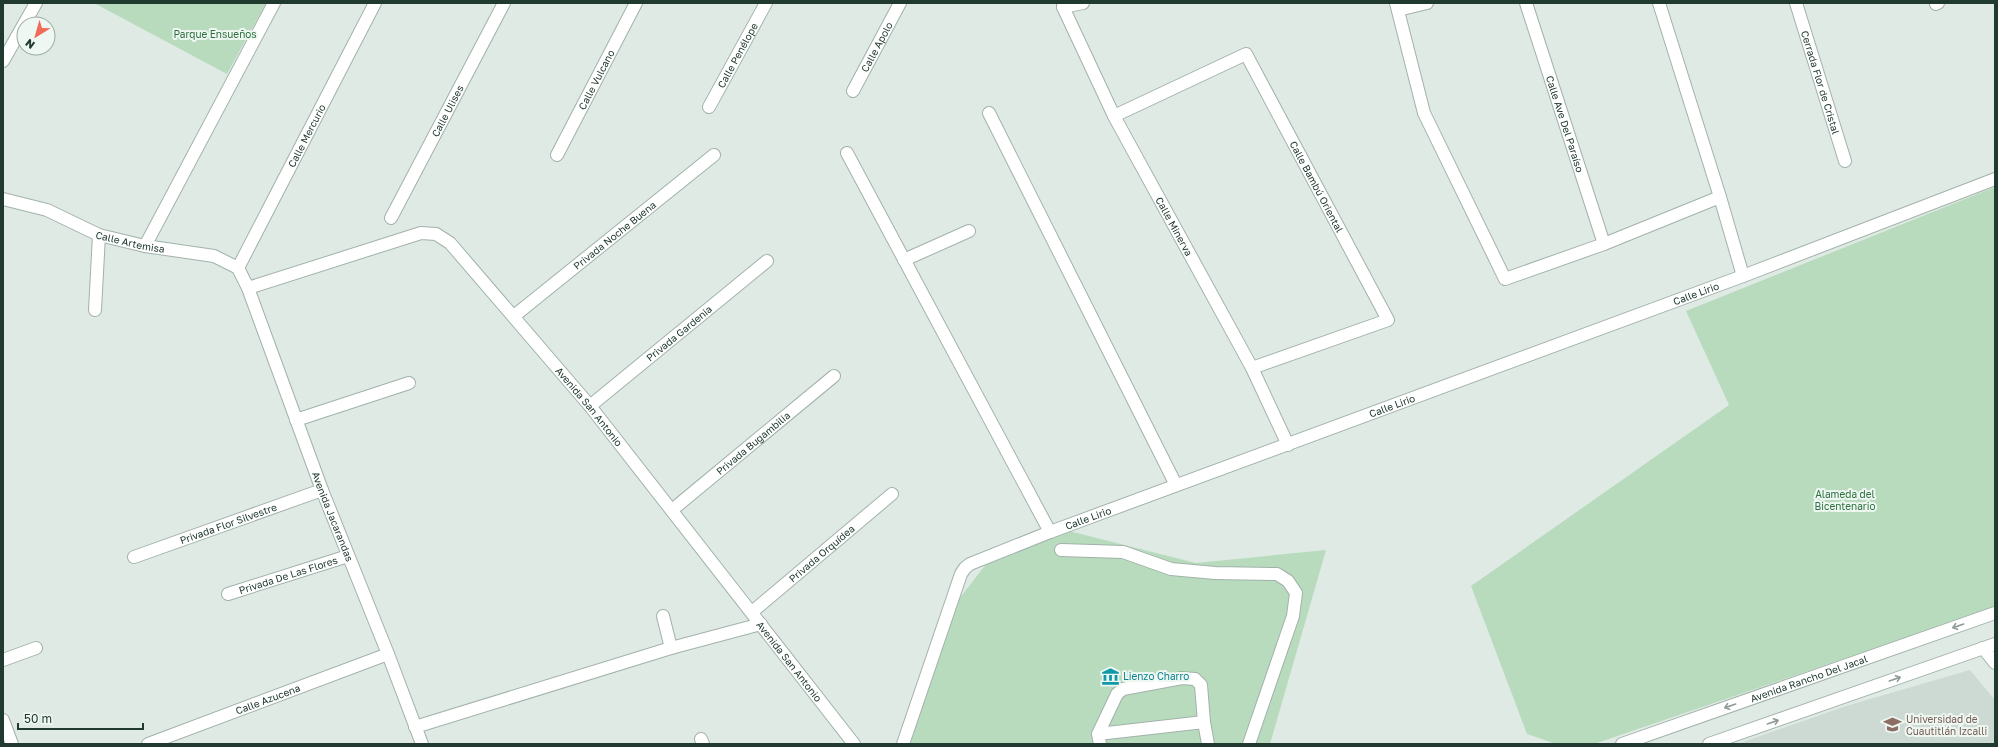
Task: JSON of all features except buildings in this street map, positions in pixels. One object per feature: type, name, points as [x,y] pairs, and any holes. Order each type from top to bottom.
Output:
[{"type":"street","points":[[3,61],[36,3]]},
{"type":"street","points":[[145,246],[274,3]]},
{"type":"street","name":"Calle Mercurio","points":[[238,268],[375,3]]},
{"type":"street","name":"Calle Ulises","points":[[391,218],[504,3]]},
{"type":"street","name":"Calle Vulcano","points":[[556,156],[636,3]]},
{"type":"street","name":"Calle Penélope","points":[[709,107],[766,3]]},
{"type":"street","name":"Calle Apolo","points":[[853,91],[900,3]]},
{"type":"street","points":[[1060,5],[1083,3]]},
{"type":"street","points":[[1427,3],[1397,7],[1424,113],[1505,279],[1604,244],[1720,197]]},
{"type":"street","name":"Calle Ave Del Paraíso","points":[[1526,3],[1604,244]]},
{"type":"street","points":[[1658,3],[1720,197],[1743,276]]},
{"type":"street","name":"Cerrada Flor de Cristal","points":[[1796,3],[1845,161]]},
{"type":"street","name":"Calle Minerva","points":[[1060,5],[1114,116],[1252,368],[1288,445]]},
{"type":"street","name":"Calle Bambú Oriental","points":[[1114,116],[1246,54],[1388,320],[1252,368]]},
{"type":"street","points":[[989,113],[1176,486]]},
{"type":"street","points":[[847,153],[1050,532]]},
{"type":"street","name":"Privada Noche Buena","points":[[514,316],[714,155]]},
{"type":"street","name":"Calle Lirio","points":[[903,744],[961,574],[964,568],[970,564],[1050,532],[1743,276],[1995,179]]},
{"type":"street","name":"Calle Artemisa","points":[[3,200],[47,210],[99,235],[145,246],[214,256],[238,268]]},
{"type":"street","points":[[904,260],[969,231]]},
{"type":"street","name":"Avenida San Antonio","points":[[248,288],[421,233],[436,234],[450,243],[590,406],[854,744]]},
{"type":"street","points":[[95,310],[99,235]]},
{"type":"street","name":"Privada Gardenia","points":[[590,406],[767,260]]},
{"type":"street","points":[[238,268],[248,288]]},
{"type":"street","name":"Avenida Jacarandas","points":[[248,288],[322,490],[388,654],[422,744]]},
{"type":"street","name":"Privada Bugambilia","points":[[672,510],[834,376]]},
{"type":"street","points":[[296,420],[409,383]]},
{"type":"street","name":"Privada Flor Silvestre","points":[[134,557],[322,490]]},
{"type":"street","name":"Privada Orquídea","points":[[752,612],[892,494]]},
{"type":"street","points":[[1061,550],[1123,552],[1171,569],[1215,573],[1277,574],[1288,581],[1296,593],[1293,616],[1249,744]]},
{"type":"street","name":"Privada De Las Flores","points":[[228,594],[348,556]]},
{"type":"street","name":"Avenida Rancho Del Jacal","points":[[1622,744],[1995,613]]},
{"type":"street","points":[[663,616],[671,648]]},
{"type":"street","points":[[415,727],[671,648],[761,624]]},
{"type":"street","points":[[1709,744],[1995,644]]},
{"type":"street","points":[[3,660],[36,648]]},
{"type":"street","points":[[1983,648],[1995,663]]},
{"type":"street","name":"Calle Azucena","points":[[148,744],[388,654]]},
{"type":"street","points":[[1099,739],[1117,694],[1123,689],[1182,678],[1195,679],[1201,685],[1204,722],[1208,744]]},
{"type":"street","points":[[3,720],[12,744]]},
{"type":"street","points":[[1099,739],[1204,722]]},
{"type":"shaded area","name":"Universidad de Cuautitlán Izcalli","points":[[1970,670],[1995,700],[1995,744],[1737,744],[1846,706]]},
{"type":"green space","name":"Parque Ensueños","points":[[94,3],[266,3],[227,74]]},
{"type":"green space","name":"Alameda del Bicentenario","points":[[1995,187],[1995,607],[1594,744],[1556,744],[1527,734],[1471,586],[1729,405],[1686,311]]},
{"type":"green space","name":"Lienzo Charro","points":[[1065,530],[1196,563],[1326,550],[1270,744],[906,744],[952,608],[987,563]]},
{"type":"place","name":"Lienzo Charro","points":[[1110,676]]},
{"type":"place","name":"Universidad de Cuautitlán Izcalli","points":[[1893,725]]}]
